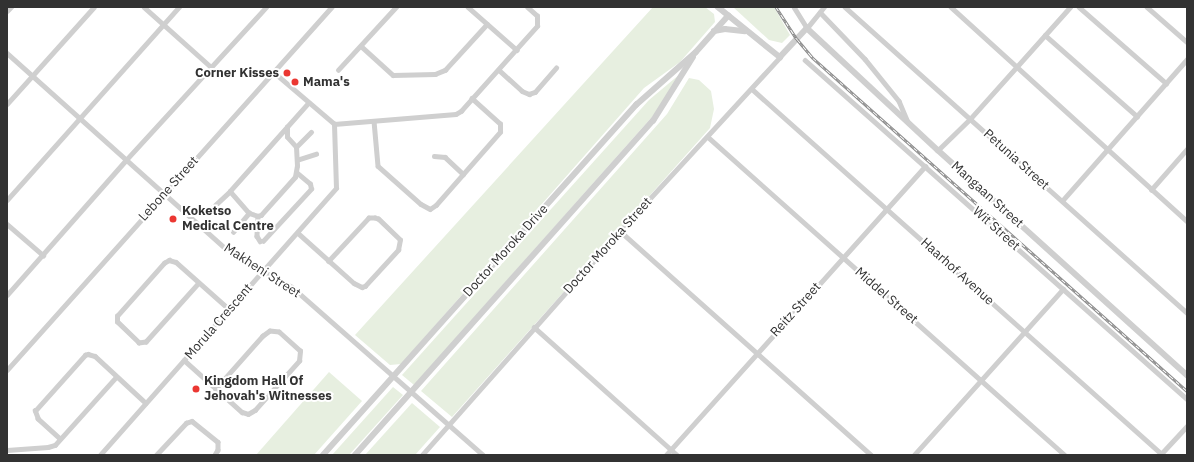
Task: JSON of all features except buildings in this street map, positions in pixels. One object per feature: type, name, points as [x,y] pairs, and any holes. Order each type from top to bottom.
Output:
[{"type":"street","points":[[7,11],[11,7]]},
{"type":"street","points":[[7,104],[94,7]]},
{"type":"street","points":[[144,7],[211,67]]},
{"type":"street","points":[[7,200],[80,120],[179,7]]},
{"type":"street","points":[[7,295],[126,160],[266,7]]},
{"type":"street","name":"Lebone Street","points":[[7,370],[332,7]]},
{"type":"street","points":[[338,70],[396,7]]},
{"type":"street","points":[[468,7],[517,50]]},
{"type":"street","points":[[273,72],[334,124],[456,114],[472,100],[517,50],[538,23],[537,16],[527,7]]},
{"type":"street","points":[[718,7],[780,57]]},
{"type":"street","name":"Mangaan Street","points":[[794,7],[807,28],[938,150],[1187,375]]},
{"type":"street","points":[[807,28],[824,7]]},
{"type":"street","name":"Petunia Street","points":[[845,7],[1187,313]]},
{"type":"street","points":[[951,7],[1151,190],[1187,221]]},
{"type":"street","points":[[938,150],[970,119],[1070,7]]},
{"type":"street","points":[[1078,7],[1166,83]]},
{"type":"street","points":[[1147,7],[1187,42]]},
{"type":"street","points":[[820,12],[880,77],[899,101],[908,122]]},
{"type":"street","name":"Doctor Moroka Drive","points":[[323,455],[392,376],[636,105],[695,53],[728,16]]},
{"type":"street","points":[[361,46],[393,75],[435,74],[442,72],[487,24]]},
{"type":"street","name":"Doctor Moroka Street","points":[[422,455],[620,231],[807,28]]},
{"type":"street","points":[[714,31],[731,29],[747,31]]},
{"type":"street","points":[[1045,35],[1137,116]]},
{"type":"street","name":"Makheni Street","points":[[7,53],[80,120],[232,254],[292,287],[483,455]]},
{"type":"street","name":"Doctor Moroka Drive","points":[[355,455],[653,121],[695,53]]},
{"type":"street","points":[[1062,201],[1187,59]]},
{"type":"street","name":"Wit Street","points":[[805,60],[1187,399]]},
{"type":"street","points":[[499,70],[522,91],[529,94],[535,92],[556,68]]},
{"type":"street","name":"Haarhof Avenue","points":[[752,89],[1161,454]]},
{"type":"street","points":[[374,121],[378,166],[424,206],[430,209],[433,208],[501,130],[500,124],[472,100]]},
{"type":"street","points":[[211,209],[230,191],[308,103]]},
{"type":"street","name":"Morula Crescent","points":[[100,455],[298,233],[336,188],[334,124]]},
{"type":"street","points":[[258,216],[261,215],[296,177],[296,147],[287,137],[287,128]]},
{"type":"street","points":[[296,147],[311,132]]},
{"type":"street","name":"Middel Street","points":[[708,137],[1065,455]]},
{"type":"street","points":[[1151,190],[1187,149]]},
{"type":"street","points":[[297,160],[316,154]]},
{"type":"street","points":[[434,156],[445,157],[463,174]]},
{"type":"street","name":"Reitz Street","points":[[666,455],[925,166]]},
{"type":"street","points":[[258,216],[257,236],[260,241],[263,241],[311,189],[310,184],[297,172]]},
{"type":"street","points":[[230,191],[250,213],[258,216]]},
{"type":"street","points":[[233,232],[250,213]]},
{"type":"street","points":[[298,233],[329,261],[358,286],[365,286],[398,250],[400,240],[378,219],[369,218],[329,261]]},
{"type":"street","points":[[7,224],[43,255]]},
{"type":"street","points":[[620,231],[871,455]]},
{"type":"street","points":[[199,283],[146,342],[139,343],[117,322],[117,316],[166,261],[173,260],[230,309]]},
{"type":"street","points":[[914,455],[1063,289]]},
{"type":"street","points":[[534,327],[677,455]]},
{"type":"street","points":[[184,360],[216,389],[242,412],[248,414],[252,413],[299,361],[300,352],[279,332],[270,331],[263,336],[216,389]]},
{"type":"street","points":[[60,439],[38,419],[35,411],[82,357],[88,354],[92,354],[146,403]]},
{"type":"street","points":[[7,450],[52,446],[116,377]]},
{"type":"street","points":[[156,455],[186,423],[192,421],[218,442],[218,450],[215,455]]},
{"type":"street","points":[[1161,454],[1187,426]]},
{"type":"green space","points":[[653,7],[705,7],[714,14],[715,22],[680,62],[644,88],[401,364],[390,365],[355,335]]},
{"type":"green space","points":[[733,7],[774,7],[790,35],[782,43],[769,40]]},
{"type":"green space","points":[[680,74],[659,109],[414,385],[402,375],[649,100]]},
{"type":"green space","points":[[689,78],[699,80],[711,91],[714,109],[710,128],[452,417],[421,391],[667,114]]},
{"type":"green space","points":[[329,372],[362,401],[314,455],[256,455]]},
{"type":"green space","points":[[393,387],[403,395],[349,455],[332,455]]},
{"type":"green space","points":[[412,403],[440,427],[415,455],[365,455]]},
{"type":"railway","points":[[776,7],[797,39],[813,58],[1187,391]]},
{"type":"place","name":"Corner Kisses","points":[[287,73]]},
{"type":"place","name":"Mama's","points":[[295,82]]},
{"type":"place","name":"Koketso Medical Centre","points":[[173,219]]},
{"type":"place","name":"Kingdom Hall Of Jehovah's Witnesses","points":[[196,389]]}]
